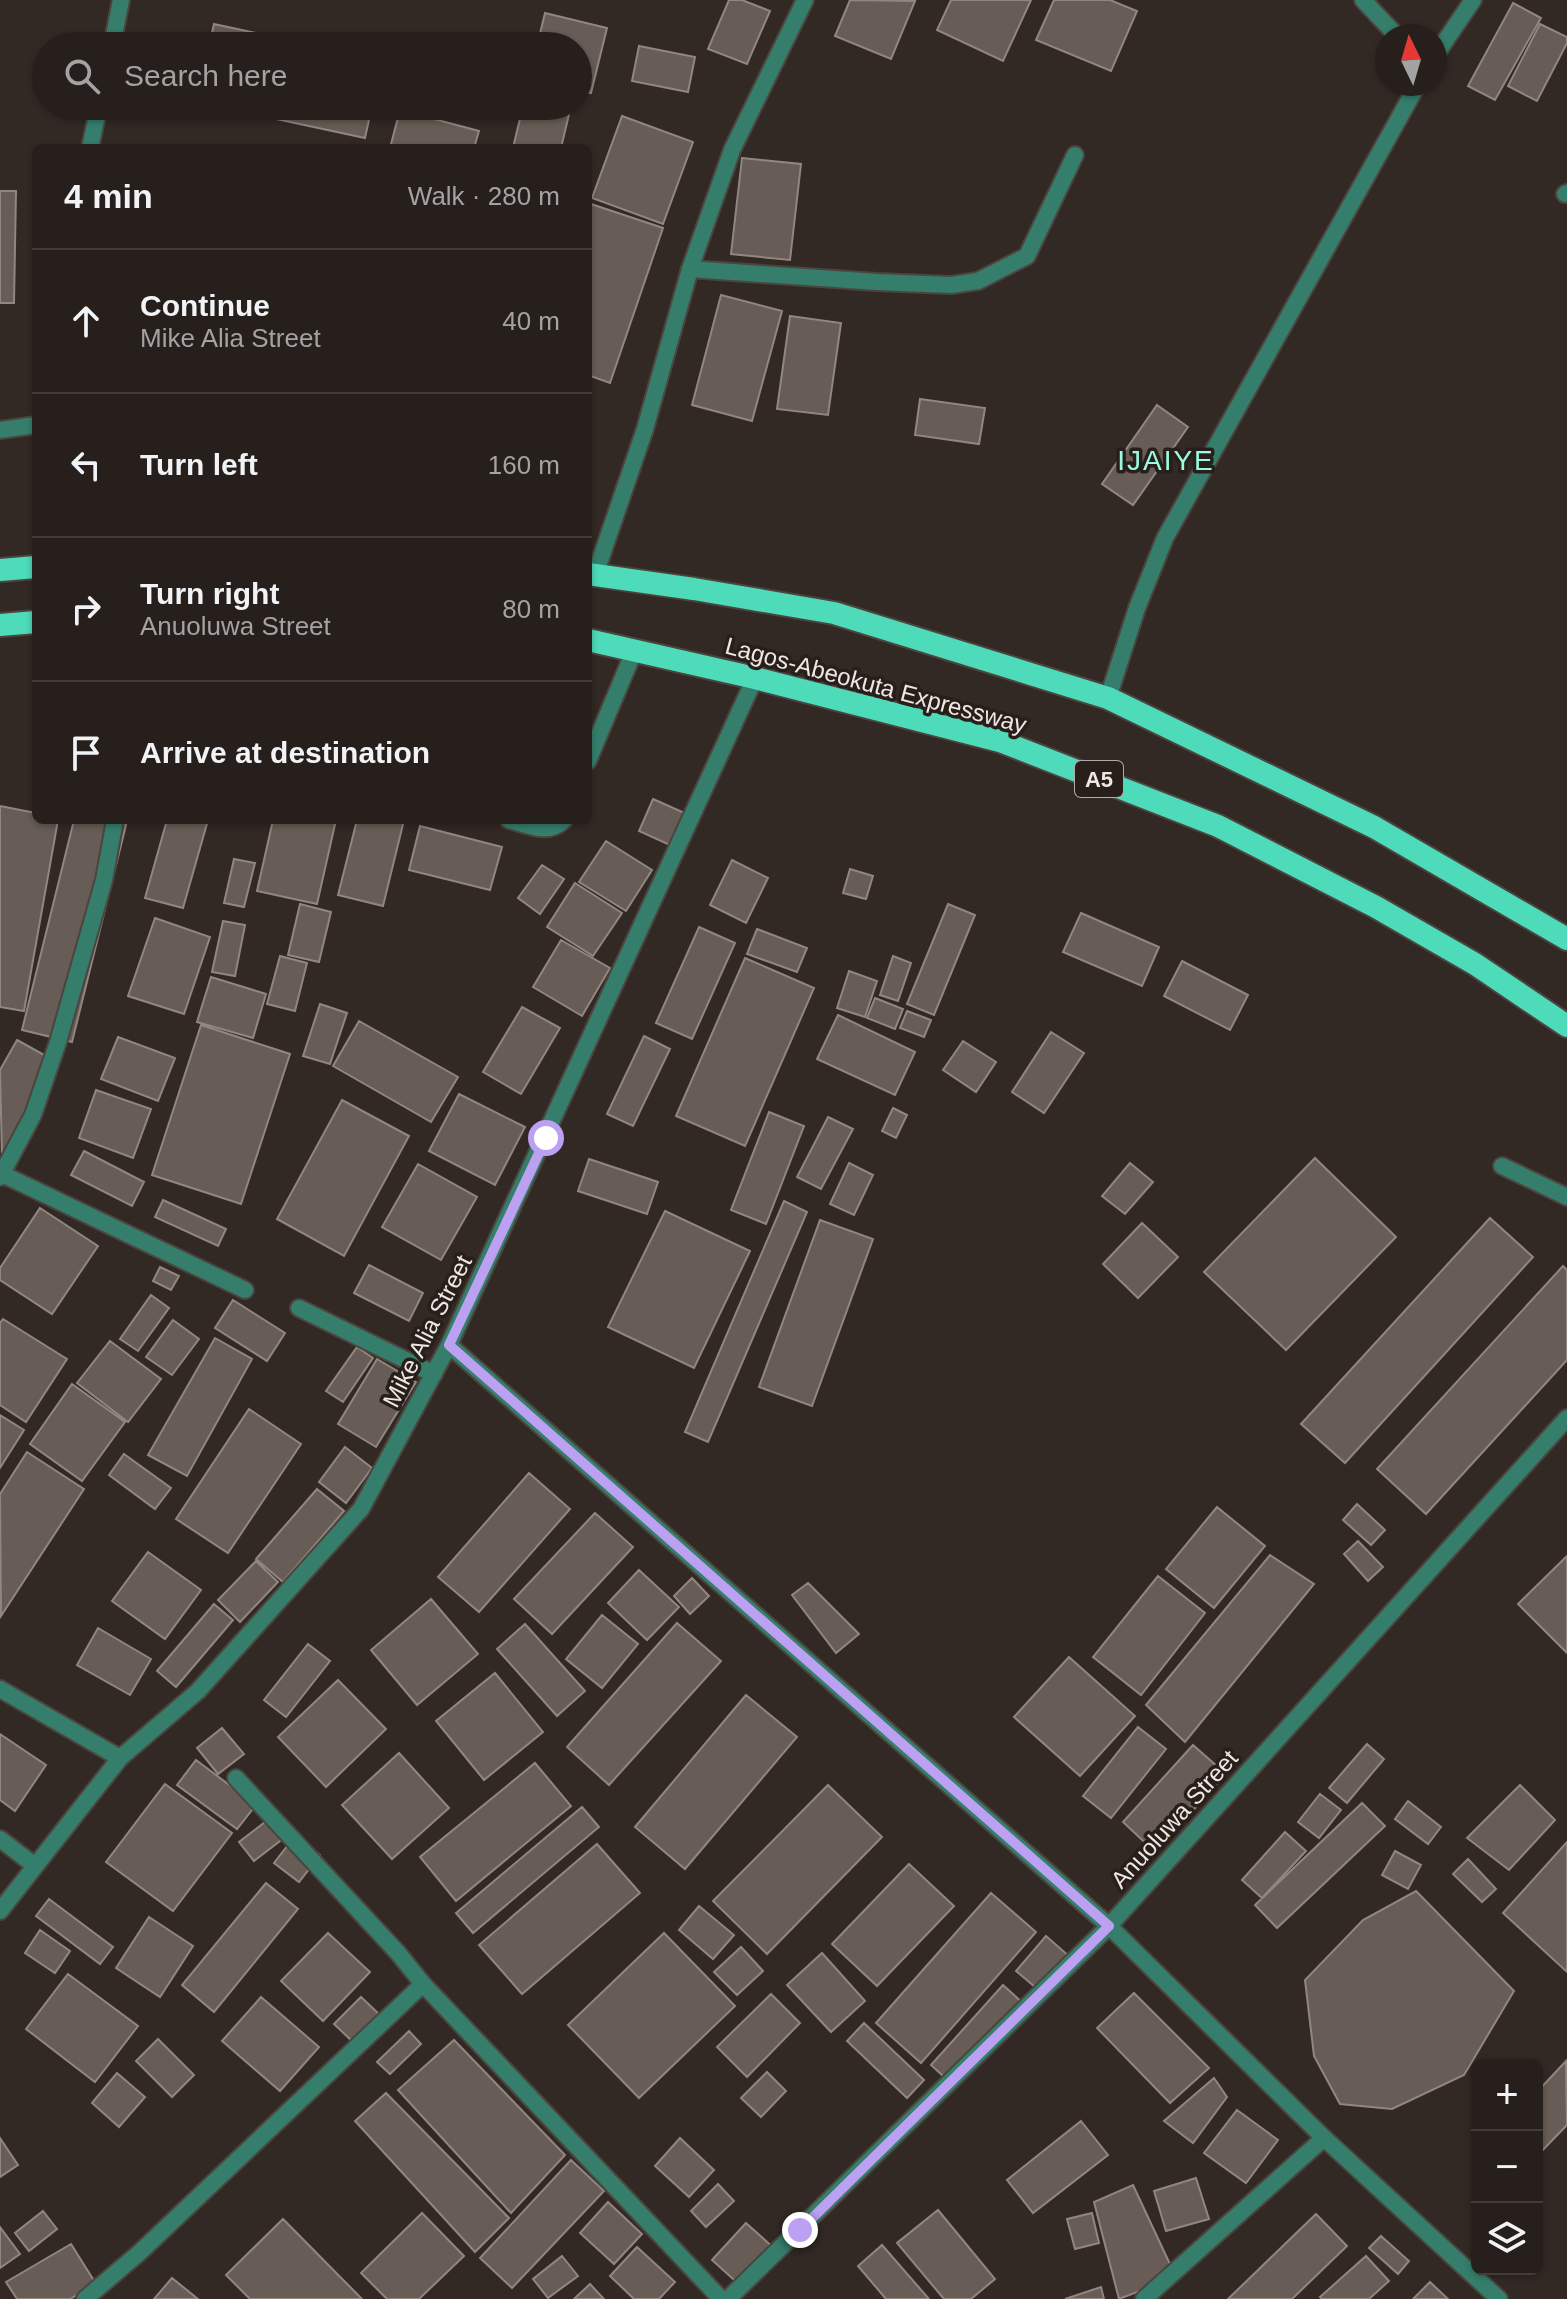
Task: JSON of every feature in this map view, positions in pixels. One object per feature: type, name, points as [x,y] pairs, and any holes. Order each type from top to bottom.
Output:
[{"type":"highway","points":[[0,570],[32,567]]},
{"type":"highway","name":"Lagos-Abeokuta Expressway","points":[[592,575],[834,613],[1108,698],[1374,827],[1567,939]]},
{"type":"highway","points":[[0,625],[32,622]]},
{"type":"highway","name":"Lagos-Abeokuta Expressway","points":[[592,641],[755,678],[1000,741],[1218,826],[1376,907],[1475,964],[1567,1026]]},
{"type":"street","points":[[115,32],[121,0]]},
{"type":"street","points":[[592,572],[645,429],[690,269],[732,150],[805,0]]},
{"type":"street","points":[[1363,0],[1386,24]]},
{"type":"street","points":[[1447,38],[1473,0]]},
{"type":"street","points":[[1108,698],[1137,608],[1165,538],[1411,96]]},
{"type":"street","points":[[91,144],[96,120]]},
{"type":"street","points":[[690,269],[936,284],[978,281],[1027,256],[1075,155]]},
{"type":"street","points":[[0,430],[32,426]]},
{"type":"street","points":[[593,737],[635,649]]},
{"type":"street","name":"Mike Alia Street","points":[[0,1911],[120,1758],[198,1691],[361,1509],[449,1345],[755,678]]},
{"type":"street","points":[[114,824],[104,880],[58,1042],[33,1115],[1,1176],[245,1290]]},
{"type":"street","points":[[524,824],[547,830],[560,824]]},
{"type":"street","points":[[1502,1166],[1567,1197]]},
{"type":"street","points":[[299,1308],[434,1374]]},
{"type":"street","points":[[449,1345],[1109,1926],[1324,2138],[1499,2299]]},
{"type":"street","name":"Anuoluwa Street","points":[[728,2299],[1109,1926],[1567,1418]]},
{"type":"street","points":[[0,1689],[120,1758]]},
{"type":"street","points":[[236,1778],[423,1984],[721,2299]]},
{"type":"street","points":[[0,1839],[34,1865]]},
{"type":"street","points":[[85,2299],[139,2253],[423,1984]]},
{"type":"street","points":[[1144,2299],[1324,2138]]},
{"type":"building","points":[[729,0],[742,0],[770,11],[747,64],[708,49]]},
{"type":"building","points":[[850,0],[915,1],[891,59],[835,36]]},
{"type":"building","points":[[951,0],[1031,0],[1003,61],[937,30]]},
{"type":"building","points":[[1054,0],[1110,0],[1137,11],[1111,71],[1036,40]]},
{"type":"building","points":[[1513,3],[1541,18],[1495,100],[1468,86]]},
{"type":"building","points":[[545,13],[607,28],[592,89],[592,32],[540,32]]},
{"type":"building","points":[[214,24],[251,32],[212,32]]},
{"type":"building","points":[[1540,24],[1567,37],[1567,43],[1537,101],[1508,86]]},
{"type":"building","points":[[639,46],[695,57],[688,92],[632,81]]},
{"type":"building","points":[[622,116],[693,142],[663,224],[592,198]]},
{"type":"building","points":[[281,120],[369,120],[365,138]]},
{"type":"building","points":[[397,120],[438,120],[479,131],[475,144],[391,144]]},
{"type":"building","points":[[520,120],[568,120],[562,144],[514,144]]},
{"type":"building","points":[[742,158],[801,164],[790,260],[731,254]]},
{"type":"building","points":[[0,191],[16,191],[14,303],[0,303]]},
{"type":"building","points":[[592,204],[663,228],[610,383],[592,376]]},
{"type":"building","points":[[721,295],[782,311],[752,421],[692,405]]},
{"type":"building","points":[[790,316],[841,323],[828,415],[777,409]]},
{"type":"building","points":[[920,399],[985,408],[979,444],[915,435]]},
{"type":"building","points":[[1157,405],[1188,427],[1133,505],[1102,484]]},
{"type":"building","points":[[653,799],[698,819],[683,851],[639,831]]},
{"type":"building","points":[[0,806],[32,812],[32,824],[57,824],[24,1011],[0,1007]]},
{"type":"building","points":[[73,824],[126,825],[72,1042],[22,1030]]},
{"type":"building","points":[[166,824],[207,824],[183,908],[145,898]]},
{"type":"building","points":[[272,824],[335,824],[317,904],[257,891]]},
{"type":"building","points":[[356,824],[403,824],[383,906],[338,895]]},
{"type":"building","points":[[420,826],[502,847],[490,890],[409,870]]},
{"type":"building","points":[[606,841],[652,870],[626,911],[579,882]]},
{"type":"building","points":[[234,859],[255,863],[244,907],[224,903]]},
{"type":"building","points":[[732,860],[768,878],[746,923],[710,905]]},
{"type":"building","points":[[542,865],[564,879],[540,914],[518,898]]},
{"type":"building","points":[[850,869],[873,876],[866,899],[843,893]]},
{"type":"building","points":[[575,883],[622,913],[593,956],[547,927]]},
{"type":"building","points":[[300,904],[331,912],[319,962],[288,955]]},
{"type":"building","points":[[948,904],[975,915],[934,1015],[907,1004]]},
{"type":"building","points":[[1081,913],[1159,947],[1142,986],[1063,952]]},
{"type":"building","points":[[155,918],[210,937],[184,1014],[128,996]]},
{"type":"building","points":[[223,921],[245,925],[235,976],[212,972]]},
{"type":"building","points":[[699,927],[735,943],[692,1039],[656,1023]]},
{"type":"building","points":[[757,929],[807,948],[797,972],[747,954]]},
{"type":"building","points":[[561,940],[610,968],[582,1016],[533,987]]},
{"type":"building","points":[[280,956],[307,963],[295,1011],[267,1004]]},
{"type":"building","points":[[893,956],[911,963],[898,1001],[880,995]]},
{"type":"building","points":[[745,958],[814,988],[745,1146],[676,1116]]},
{"type":"building","points":[[1182,961],[1248,995],[1230,1030],[1164,996]]},
{"type":"building","points":[[849,971],[877,981],[865,1017],[837,1008]]},
{"type":"building","points":[[211,977],[266,994],[253,1038],[197,1022]]},
{"type":"building","points":[[875,998],[903,1009],[895,1029],[867,1018]]},
{"type":"building","points":[[320,1004],[347,1013],[330,1064],[303,1056]]},
{"type":"building","points":[[522,1007],[560,1028],[521,1094],[483,1072]]},
{"type":"building","points":[[907,1011],[931,1020],[924,1037],[900,1028]]},
{"type":"building","points":[[838,1015],[915,1052],[895,1095],[817,1059]]},
{"type":"building","points":[[359,1021],[458,1077],[431,1122],[333,1066]]},
{"type":"building","points":[[201,1025],[290,1054],[241,1204],[152,1175]]},
{"type":"building","points":[[1051,1032],[1084,1053],[1044,1113],[1012,1092]]},
{"type":"building","points":[[644,1036],[670,1049],[633,1126],[607,1114]]},
{"type":"building","points":[[118,1037],[175,1058],[158,1101],[101,1079]]},
{"type":"building","points":[[17,1040],[55,1061],[2,1157],[0,1070]]},
{"type":"building","points":[[963,1041],[996,1062],[976,1092],[943,1070]]},
{"type":"building","points":[[96,1090],[151,1109],[133,1158],[79,1138]]},
{"type":"building","points":[[459,1094],[525,1127],[495,1185],[429,1151]]},
{"type":"building","points":[[342,1100],[409,1136],[344,1256],[277,1219]]},
{"type":"building","points":[[893,1108],[907,1115],[896,1138],[882,1131]]},
{"type":"building","points":[[769,1112],[804,1126],[766,1224],[731,1210]]},
{"type":"building","points":[[828,1117],[853,1129],[821,1189],[797,1177]]},
{"type":"building","points":[[84,1151],[144,1182],[132,1206],[71,1175]]},
{"type":"building","points":[[1315,1158],[1396,1237],[1286,1350],[1204,1272]]},
{"type":"building","points":[[589,1159],[658,1182],[647,1214],[578,1191]]},
{"type":"building","points":[[849,1163],[873,1175],[854,1215],[830,1204]]},
{"type":"building","points":[[1130,1163],[1153,1182],[1125,1214],[1102,1196]]},
{"type":"building","points":[[418,1164],[477,1197],[441,1260],[382,1227]]},
{"type":"building","points":[[163,1200],[226,1229],[218,1246],[155,1217]]},
{"type":"building","points":[[784,1201],[807,1212],[708,1442],[685,1432]]},
{"type":"building","points":[[40,1208],[98,1246],[52,1314],[0,1280],[0,1268]]},
{"type":"building","points":[[665,1211],[750,1251],[694,1368],[608,1327]]},
{"type":"building","points":[[1490,1218],[1533,1257],[1345,1463],[1301,1424]]},
{"type":"building","points":[[820,1220],[873,1239],[812,1406],[759,1387]]},
{"type":"building","points":[[1142,1223],[1178,1257],[1138,1298],[1103,1264]]},
{"type":"building","points":[[369,1265],[423,1293],[409,1321],[354,1293]]},
{"type":"building","points":[[1563,1266],[1567,1270],[1567,1360],[1426,1514],[1377,1469]]},
{"type":"building","points":[[160,1267],[179,1276],[171,1290],[153,1281]]},
{"type":"building","points":[[151,1295],[169,1308],[138,1351],[120,1339]]},
{"type":"building","points":[[233,1300],[285,1333],[267,1361],[215,1328]]},
{"type":"building","points":[[3,1319],[67,1359],[26,1422],[0,1405],[0,1323]]},
{"type":"building","points":[[173,1320],[199,1339],[172,1375],[146,1357]]},
{"type":"building","points":[[215,1338],[252,1359],[187,1476],[148,1455]]},
{"type":"building","points":[[110,1341],[161,1379],[128,1422],[77,1383]]},
{"type":"building","points":[[357,1347],[373,1358],[343,1402],[326,1391]]},
{"type":"building","points":[[377,1359],[416,1382],[376,1447],[338,1424]]},
{"type":"building","points":[[72,1384],[125,1422],[82,1481],[30,1444]]},
{"type":"building","points":[[249,1409],[301,1444],[228,1553],[176,1519]]},
{"type":"building","points":[[0,1415],[24,1430],[0,1468]]},
{"type":"building","points":[[345,1447],[372,1468],[346,1503],[319,1482]]},
{"type":"building","points":[[27,1452],[84,1489],[1,1616],[0,1494]]},
{"type":"building","points":[[124,1454],[171,1488],[155,1509],[109,1475]]},
{"type":"building","points":[[529,1473],[570,1509],[479,1612],[438,1577]]},
{"type":"building","points":[[317,1489],[344,1511],[283,1582],[256,1559]]},
{"type":"building","points":[[1357,1504],[1385,1530],[1371,1545],[1343,1520]]},
{"type":"building","points":[[1217,1507],[1265,1546],[1214,1608],[1166,1569]]},
{"type":"building","points":[[595,1513],[633,1547],[552,1634],[514,1599]]},
{"type":"building","points":[[1358,1541],[1383,1567],[1368,1581],[1344,1554]]},
{"type":"building","points":[[148,1552],[201,1590],[165,1639],[112,1601]]},
{"type":"building","points":[[1270,1555],[1314,1584],[1185,1742],[1146,1705]]},
{"type":"building","points":[[1567,1556],[1567,1653],[1518,1604]]},
{"type":"building","points":[[256,1561],[278,1582],[240,1622],[218,1600]]},
{"type":"building","points":[[639,1570],[679,1607],[647,1640],[608,1603]]},
{"type":"building","points":[[1158,1576],[1205,1613],[1141,1695],[1093,1657]]},
{"type":"building","points":[[692,1578],[709,1596],[690,1614],[674,1596]]},
{"type":"building","points":[[808,1583],[859,1634],[836,1653],[792,1595]]},
{"type":"building","points":[[431,1599],[478,1654],[417,1705],[371,1650]]},
{"type":"building","points":[[214,1604],[233,1620],[176,1687],[157,1671]]},
{"type":"building","points":[[602,1615],[638,1644],[602,1688],[566,1659]]},
{"type":"building","points":[[677,1623],[721,1661],[609,1785],[567,1747]]},
{"type":"building","points":[[525,1624],[585,1691],[557,1716],[497,1649]]},
{"type":"building","points":[[98,1628],[151,1659],[130,1695],[77,1665]]},
{"type":"building","points":[[308,1644],[330,1661],[286,1717],[264,1700]]},
{"type":"building","points":[[1069,1657],[1135,1716],[1080,1776],[1014,1717]]},
{"type":"building","points":[[495,1673],[543,1732],[484,1780],[436,1721]]},
{"type":"building","points":[[338,1680],[386,1729],[326,1787],[278,1737]]},
{"type":"building","points":[[746,1695],[797,1737],[685,1869],[635,1827]]},
{"type":"building","points":[[1138,1727],[1166,1749],[1111,1818],[1083,1796]]},
{"type":"building","points":[[222,1728],[244,1754],[218,1774],[197,1748]]},
{"type":"building","points":[[0,1734],[46,1765],[15,1811],[0,1800]]},
{"type":"building","points":[[1367,1744],[1384,1759],[1347,1803],[1329,1788]]},
{"type":"building","points":[[1193,1745],[1226,1774],[1155,1852],[1123,1822]]},
{"type":"building","points":[[399,1753],[449,1808],[392,1859],[342,1805]]},
{"type":"building","points":[[196,1760],[256,1805],[237,1829],[177,1785]]},
{"type":"building","points":[[535,1763],[571,1806],[456,1901],[420,1857]]},
{"type":"building","points":[[165,1784],[232,1833],[173,1911],[106,1862]]},
{"type":"building","points":[[828,1785],[882,1837],[767,1954],[713,1901]]},
{"type":"building","points":[[1520,1785],[1555,1820],[1509,1870],[1467,1838]]},
{"type":"building","points":[[1320,1794],[1341,1810],[1319,1838],[1298,1822]]},
{"type":"building","points":[[1408,1801],[1441,1827],[1428,1844],[1395,1819]]},
{"type":"building","points":[[1362,1803],[1385,1826],[1277,1928],[1255,1905]]},
{"type":"building","points":[[582,1807],[599,1827],[473,1933],[456,1913]]},
{"type":"building","points":[[278,1812],[293,1831],[254,1861],[239,1842]]},
{"type":"building","points":[[1285,1832],[1306,1851],[1262,1898],[1242,1880]]},
{"type":"building","points":[[295,1836],[320,1855],[299,1882],[274,1863]]},
{"type":"building","points":[[1567,1842],[1567,1972],[1503,1913]]},
{"type":"building","points":[[597,1844],[640,1893],[522,1994],[479,1945]]},
{"type":"building","points":[[1395,1851],[1421,1865],[1408,1889],[1382,1875]]},
{"type":"building","points":[[1468,1859],[1496,1889],[1482,1902],[1453,1874]]},
{"type":"building","points":[[909,1864],[954,1906],[877,1986],[832,1944]]},
{"type":"building","points":[[266,1883],[298,1909],[214,2012],[182,1985]]},
{"type":"building","points":[[1416,1891],[1514,1991],[1464,2075],[1392,2109],[1340,2104],[1314,2056],[1305,1980],[1363,1920]]},
{"type":"building","points":[[991,1893],[1036,1932],[921,2063],[876,2023]]},
{"type":"building","points":[[49,1899],[113,1947],[100,1964],[36,1916]]},
{"type":"building","points":[[699,1906],[734,1935],[713,1959],[679,1930]]},
{"type":"building","points":[[149,1917],[193,1946],[160,1997],[116,1968]]},
{"type":"building","points":[[40,1930],[70,1951],[55,1973],[25,1953]]},
{"type":"building","points":[[328,1933],[370,1972],[323,2021],[281,1981]]},
{"type":"building","points":[[664,1933],[735,2006],[639,2098],[568,2025]]},
{"type":"building","points":[[1046,1936],[1070,1957],[1041,1992],[1016,1971]]},
{"type":"building","points":[[741,1947],[763,1971],[737,1995],[714,1972]]},
{"type":"building","points":[[822,1953],[865,2001],[831,2032],[787,1985]]},
{"type":"building","points":[[68,1974],[138,2026],[95,2082],[26,2029]]},
{"type":"building","points":[[1003,1985],[1026,2006],[954,2086],[931,2065]]},
{"type":"building","points":[[1134,1993],[1209,2068],[1170,2103],[1097,2028]]},
{"type":"building","points":[[771,1994],[800,2023],[747,2077],[717,2047]]},
{"type":"building","points":[[261,1997],[319,2047],[280,2091],[222,2041]]},
{"type":"building","points":[[361,1997],[380,2015],[353,2042],[334,2024]]},
{"type":"building","points":[[864,2023],[924,2080],[907,2098],[847,2041]]},
{"type":"building","points":[[409,2031],[421,2044],[390,2074],[377,2062]]},
{"type":"building","points":[[158,2039],[194,2075],[172,2097],[136,2061]]},
{"type":"building","points":[[454,2040],[565,2155],[511,2213],[398,2090]]},
{"type":"building","points":[[1566,2061],[1567,2125],[1543,2150],[1543,2131],[1543,2086]]},
{"type":"building","points":[[767,2072],[786,2091],[761,2117],[741,2098]]},
{"type":"building","points":[[117,2073],[145,2097],[119,2127],[92,2103]]},
{"type":"building","points":[[1214,2078],[1227,2097],[1193,2143],[1164,2121]]},
{"type":"building","points":[[386,2093],[509,2218],[475,2252],[355,2121]]},
{"type":"building","points":[[1237,2110],[1278,2140],[1246,2183],[1204,2153]]},
{"type":"building","points":[[1081,2121],[1108,2155],[1033,2213],[1007,2180]]},
{"type":"building","points":[[0,2138],[18,2165],[0,2177]]},
{"type":"building","points":[[680,2138],[714,2170],[689,2197],[655,2166]]},
{"type":"building","points":[[571,2160],[604,2191],[512,2288],[480,2258]]},
{"type":"building","points":[[1196,2178],[1209,2219],[1166,2231],[1154,2191]]},
{"type":"building","points":[[718,2184],[734,2201],[706,2227],[691,2211]]},
{"type":"building","points":[[1133,2185],[1176,2277],[1119,2299],[1094,2202]]},
{"type":"building","points":[[608,2202],[642,2234],[614,2264],[580,2233]]},
{"type":"building","points":[[938,2210],[995,2279],[971,2299],[944,2299],[897,2243]]},
{"type":"building","points":[[43,2211],[57,2229],[29,2251],[15,2233]]},
{"type":"building","points":[[422,2213],[464,2256],[419,2299],[387,2299],[361,2273]]},
{"type":"building","points":[[1092,2213],[1099,2243],[1075,2249],[1067,2219]]},
{"type":"building","points":[[1316,2214],[1347,2246],[1292,2299],[1228,2299]]},
{"type":"building","points":[[283,2219],[362,2299],[250,2299],[226,2275]]},
{"type":"building","points":[[746,2223],[776,2250],[743,2288],[712,2260]]},
{"type":"building","points":[[0,2227],[20,2254],[0,2268]]},
{"type":"building","points":[[1381,2236],[1409,2261],[1398,2274],[1369,2248]]},
{"type":"building","points":[[71,2244],[96,2284],[70,2299],[17,2299],[6,2282]]},
{"type":"building","points":[[882,2245],[929,2299],[886,2299],[858,2266]]},
{"type":"building","points":[[637,2247],[675,2282],[659,2299],[634,2299],[610,2276]]},
{"type":"building","points":[[562,2256],[578,2276],[548,2298],[533,2279]]},
{"type":"building","points":[[1366,2256],[1389,2281],[1369,2299],[1320,2297]]},
{"type":"building","points":[[172,2278],[198,2299],[154,2299]]},
{"type":"building","points":[[1430,2282],[1448,2299],[1413,2299]]},
{"type":"building","points":[[590,2284],[604,2299],[574,2299]]},
{"type":"building","points":[[1101,2287],[1104,2299],[1065,2299]]},
{"type":"district","name":"IJAIYE","points":[[1166,460]]},
{"type":"route","points":[[546,1138],[449,1345],[1109,1926],[800,2230]]}]
